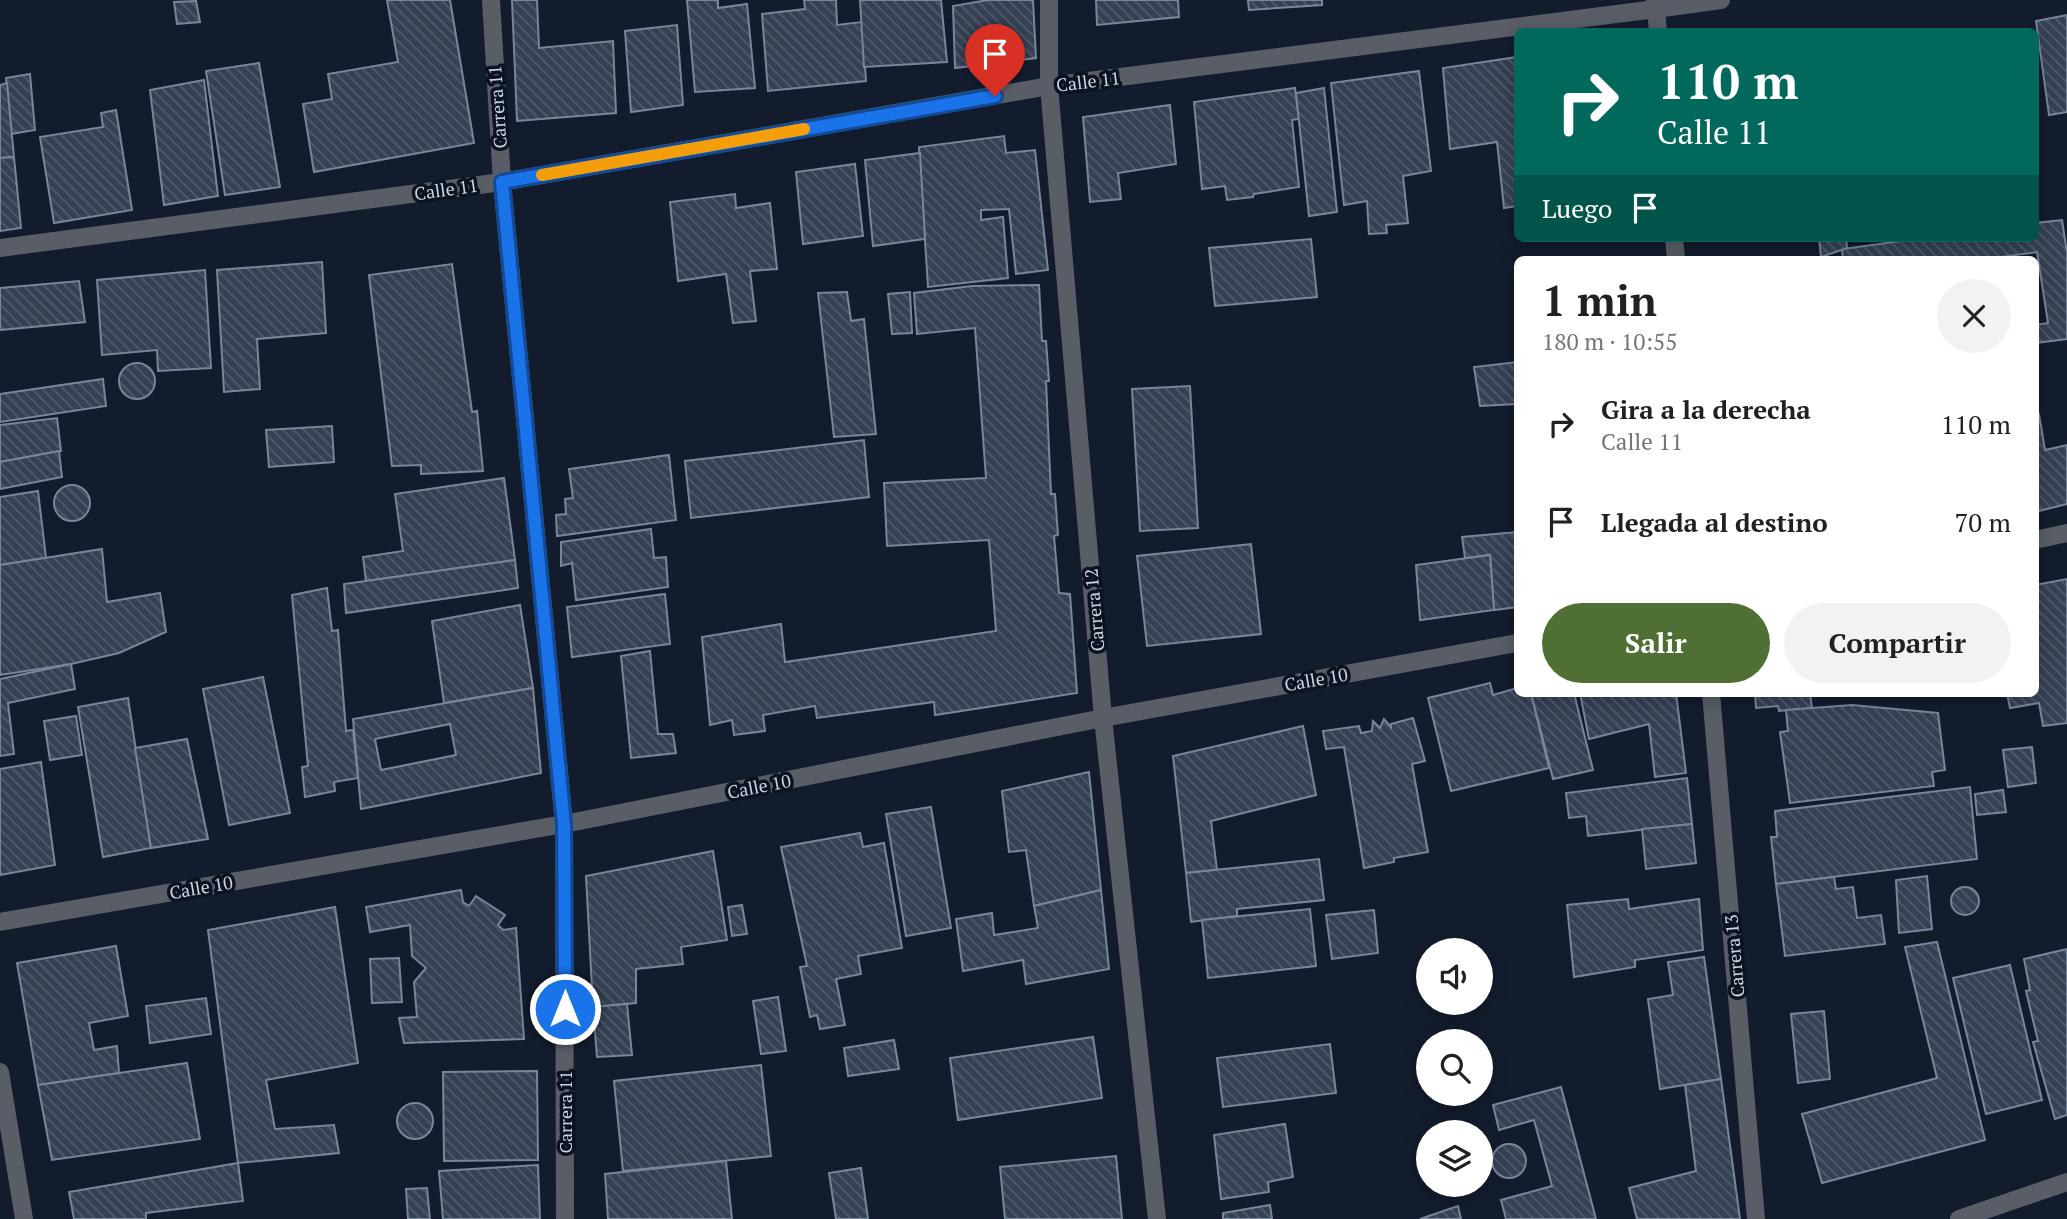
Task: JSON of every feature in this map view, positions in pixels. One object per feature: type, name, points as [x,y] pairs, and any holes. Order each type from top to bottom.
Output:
[{"type":"street","name":"Carrera 11","points":[[491,0],[502,182],[564,824],[565,1219]]},
{"type":"street","name":"Carrera 12","points":[[1049,0],[1049,86],[1103,718],[1157,1219]]},
{"type":"street","name":"Calle 11","points":[[0,248],[502,182],[1049,86],[1656,4],[1721,0]]},
{"type":"street","points":[[1656,4],[1658,28]]},
{"type":"street","points":[[2039,539],[2067,533]]},
{"type":"street","name":"Calle 10","points":[[0,922],[564,824],[1103,718],[1514,644]]},
{"type":"street","name":"Carrera 13","points":[[1711,697],[1756,1219]]},
{"type":"street","points":[[0,1072],[24,1219]]},
{"type":"street","points":[[1959,1219],[2067,1182]]},
{"type":"building","points":[[387,0],[450,0],[474,143],[314,172],[303,104],[332,99],[328,74],[398,62]]},
{"type":"building","points":[[512,0],[537,0],[539,48],[613,41],[616,113],[517,121]]},
{"type":"building","points":[[687,0],[718,0],[718,8],[747,4],[755,88],[695,92]]},
{"type":"building","points":[[804,0],[836,0],[837,25],[862,22],[866,81],[768,91],[762,14],[805,9]]},
{"type":"building","points":[[860,0],[941,0],[947,62],[864,67]]},
{"type":"building","points":[[988,0],[1033,0],[1036,58],[955,68],[953,6]]},
{"type":"building","points":[[1096,0],[1178,0],[1179,17],[1097,25]]},
{"type":"building","points":[[1248,0],[1322,0],[1322,5],[1249,10]]},
{"type":"building","points":[[196,1],[200,22],[177,24],[174,2]]},
{"type":"building","points":[[2067,15],[2067,112],[2049,115],[2036,21]]},
{"type":"building","points":[[677,25],[683,105],[631,112],[625,31]]},
{"type":"building","points":[[1514,57],[1514,206],[1504,208],[1497,142],[1450,149],[1443,68]]},
{"type":"building","points":[[259,63],[280,187],[225,195],[206,71]]},
{"type":"building","points":[[1419,71],[1431,171],[1403,176],[1408,223],[1386,225],[1387,233],[1369,234],[1367,201],[1344,205],[1331,83]]},
{"type":"building","points":[[30,74],[35,130],[11,134],[6,78]]},
{"type":"building","points":[[204,80],[218,196],[164,205],[150,90]]},
{"type":"building","points":[[7,83],[14,157],[0,158],[0,85]]},
{"type":"building","points":[[1295,88],[1299,119],[1292,120],[1299,187],[1227,200],[1225,186],[1202,189],[1194,102]]},
{"type":"building","points":[[1324,88],[1337,212],[1309,216],[1296,93]]},
{"type":"building","points":[[1170,105],[1176,164],[1118,173],[1121,199],[1090,202],[1083,117]]},
{"type":"building","points":[[116,110],[132,210],[54,223],[40,137],[103,127],[101,113]]},
{"type":"building","points":[[1004,136],[1006,153],[1035,150],[1048,270],[1016,274],[1009,209],[981,210],[981,220],[1003,217],[1008,278],[928,287],[919,147]]},
{"type":"building","points":[[920,153],[925,239],[873,246],[865,160]]},
{"type":"building","points":[[14,157],[21,228],[0,231],[0,158]]},
{"type":"building","points":[[855,164],[863,236],[803,244],[796,172]]},
{"type":"building","points":[[735,194],[736,208],[770,203],[777,269],[750,271],[756,321],[733,323],[726,274],[678,281],[670,202]]},
{"type":"building","points":[[2062,220],[2067,253],[2067,339],[2039,342],[2039,324],[2048,323],[2037,252],[2008,256],[1843,256],[1842,249],[1894,242],[2039,242],[2039,223]]},
{"type":"building","points":[[1311,239],[1317,297],[1215,306],[1209,248]]},
{"type":"building","points":[[1819,242],[1846,242],[1847,248],[1821,256]]},
{"type":"building","points":[[322,262],[326,333],[257,339],[260,389],[224,392],[217,270]]},
{"type":"building","points":[[452,264],[472,412],[477,411],[483,471],[421,474],[421,465],[392,466],[369,275]]},
{"type":"building","points":[[205,270],[211,368],[158,371],[157,350],[102,355],[97,280]]},
{"type":"building","points":[[79,281],[85,322],[0,330],[0,288]]},
{"type":"building","points":[[1039,285],[1042,341],[1046,341],[1049,381],[1046,381],[1051,494],[1055,494],[1058,535],[1054,536],[1059,593],[1070,594],[1077,693],[935,715],[934,702],[817,718],[815,706],[763,715],[765,731],[734,735],[732,720],[710,725],[702,637],[781,624],[785,662],[996,631],[989,540],[887,546],[884,483],[986,478],[975,328],[917,334],[914,293],[972,286]]},
{"type":"building","points":[[847,292],[851,321],[864,319],[876,434],[834,437],[818,293]]},
{"type":"building","points":[[910,292],[912,333],[892,334],[888,294]]},
{"type":"building","points":[[1514,362],[1514,404],[1480,406],[1474,367]]},
{"type":"building","points":[[137,363],[150,368],[155,381],[150,394],[137,399],[124,394],[119,381],[124,368]]},
{"type":"building","points":[[103,379],[106,406],[0,422],[0,394]]},
{"type":"building","points":[[1190,386],[1198,528],[1140,531],[1132,389]]},
{"type":"building","points":[[2039,414],[2045,450],[2067,445],[2067,504],[2039,511]]},
{"type":"building","points":[[57,418],[61,451],[0,462],[0,425]]},
{"type":"building","points":[[332,426],[334,462],[269,467],[266,430]]},
{"type":"building","points":[[864,440],[869,497],[691,518],[685,461]]},
{"type":"building","points":[[59,451],[62,477],[0,489],[0,462]]},
{"type":"building","points":[[669,455],[676,520],[557,536],[556,515],[566,514],[565,499],[573,498],[569,469]]},
{"type":"building","points":[[504,478],[515,560],[366,581],[363,557],[403,551],[395,494]]},
{"type":"building","points":[[72,485],[85,490],[90,503],[85,516],[72,521],[59,516],[54,503],[59,490]]},
{"type":"building","points":[[38,491],[46,558],[0,565],[0,497]]},
{"type":"building","points":[[651,529],[654,558],[666,557],[668,587],[576,600],[572,563],[561,566],[561,542]]},
{"type":"building","points":[[1514,532],[1514,607],[1494,610],[1490,555],[1465,558],[1462,537]]},
{"type":"building","points":[[1251,544],[1261,634],[1147,646],[1137,556]]},
{"type":"building","points":[[102,549],[107,602],[160,593],[166,632],[119,653],[0,675],[0,565]]},
{"type":"building","points":[[1490,555],[1494,610],[1420,620],[1416,565]]},
{"type":"building","points":[[515,560],[518,588],[346,613],[344,584]]},
{"type":"building","points":[[2067,579],[2067,723],[2043,726],[2039,703],[2010,708],[2008,697],[2039,697],[2039,584]]},
{"type":"building","points":[[327,588],[332,631],[338,630],[346,731],[353,730],[358,778],[334,782],[335,791],[305,797],[302,767],[308,766],[292,595]]},
{"type":"building","points":[[665,594],[670,644],[572,657],[567,607]]},
{"type":"building","points":[[520,605],[533,688],[444,703],[432,621]]},
{"type":"building","points":[[650,651],[658,734],[673,734],[676,753],[631,758],[621,656]]},
{"type":"building","points":[[71,664],[75,689],[8,703],[14,754],[0,756],[0,679]]},
{"type":"building","points":[[263,677],[290,813],[229,825],[203,689]]},
{"type":"building","points":[[1490,683],[1493,695],[1514,689],[1514,697],[1532,697],[1549,768],[1451,791],[1428,698]]},
{"type":"building","points":[[533,688],[541,773],[361,809],[353,719]],"holes":[[[450,724],[456,755],[381,770],[375,739]]]},
{"type":"building","points":[[1532,697],[1575,697],[1593,770],[1553,779]]},
{"type":"building","points":[[1581,697],[1676,697],[1686,773],[1655,777],[1649,724],[1589,739]]},
{"type":"building","points":[[1755,697],[1811,697],[1812,708],[1779,711],[1778,706],[1756,708]]},
{"type":"building","points":[[128,698],[151,848],[103,857],[78,707]]},
{"type":"building","points":[[1852,705],[1938,713],[1945,770],[1932,772],[1934,786],[1790,803],[1780,732],[1788,731],[1786,710]]},
{"type":"building","points":[[76,716],[82,755],[50,760],[44,721]]},
{"type":"building","points":[[1413,718],[1425,761],[1412,764],[1428,852],[1394,858],[1394,862],[1364,868],[1344,747],[1326,749],[1323,731],[1359,726],[1361,733],[1372,731],[1373,721],[1380,728],[1384,719],[1391,727],[1391,724]]},
{"type":"building","points":[[1303,726],[1316,795],[1211,821],[1217,870],[1186,873],[1173,756]]},
{"type":"building","points":[[187,739],[208,839],[151,848],[135,748]]},
{"type":"building","points":[[2032,747],[2036,783],[2008,787],[2003,750]]},
{"type":"building","points":[[41,762],[55,865],[0,875],[0,769]]},
{"type":"building","points":[[1089,772],[1101,890],[1034,906],[1026,850],[1009,852],[1002,791]]},
{"type":"building","points":[[1687,778],[1692,824],[1588,836],[1586,816],[1569,818],[1566,793]]},
{"type":"building","points":[[1970,787],[1977,859],[1776,884],[1771,837],[1777,837],[1775,811]]},
{"type":"building","points":[[2003,790],[2006,812],[1977,815],[1975,794]]},
{"type":"building","points":[[931,807],[951,928],[906,936],[886,814]]},
{"type":"building","points":[[1692,824],[1696,863],[1646,869],[1642,829]]},
{"type":"building","points":[[860,833],[863,847],[884,843],[902,948],[858,956],[861,974],[836,979],[845,1025],[820,1029],[817,1015],[810,1017],[800,967],[807,966],[781,847]]},
{"type":"building","points":[[713,851],[727,940],[681,947],[683,964],[636,969],[636,1003],[593,1007],[586,876]]},
{"type":"building","points":[[1319,859],[1324,900],[1237,909],[1237,916],[1191,922],[1186,873]]},
{"type":"building","points":[[1927,876],[1932,929],[1899,933],[1896,880]]},
{"type":"building","points":[[1834,877],[1836,889],[1853,887],[1857,918],[1881,915],[1885,944],[1785,956],[1776,884]]},
{"type":"building","points":[[1965,887],[1975,891],[1979,901],[1975,911],[1965,915],[1955,911],[1951,901],[1955,891]]},
{"type":"building","points":[[461,890],[463,902],[469,906],[476,896],[505,915],[498,925],[503,930],[516,928],[524,1039],[404,1043],[399,1018],[417,1017],[414,982],[426,968],[412,956],[410,925],[370,932],[366,907]]},
{"type":"building","points":[[1101,890],[1109,969],[1026,984],[1023,960],[963,971],[956,919],[992,913],[994,935],[1038,928],[1034,906]]},
{"type":"building","points":[[1628,899],[1629,909],[1699,899],[1703,950],[1635,960],[1635,967],[1574,977],[1567,905]]},
{"type":"building","points":[[742,905],[747,934],[732,936],[728,907]]},
{"type":"building","points":[[335,907],[358,1063],[266,1080],[275,1129],[334,1125],[339,1153],[238,1163],[208,930]]},
{"type":"building","points":[[1310,909],[1316,966],[1208,978],[1202,920]]},
{"type":"building","points":[[1374,910],[1378,953],[1332,959],[1326,915]]},
{"type":"building","points":[[1937,942],[1985,1140],[1822,1183],[1802,1114],[1937,1078],[1905,947]]},
{"type":"building","points":[[116,946],[128,1016],[89,1023],[94,1050],[117,1046],[119,1073],[38,1085],[17,963]]},
{"type":"building","points":[[2067,949],[2067,1115],[2055,1119],[2033,1042],[2038,1041],[2026,991],[2030,990],[2024,959]]},
{"type":"building","points":[[1704,957],[1721,1079],[1660,1089],[1648,999],[1673,995],[1668,962]]},
{"type":"building","points":[[399,958],[402,1002],[372,1003],[370,959]]},
{"type":"building","points":[[2010,965],[2042,1100],[1986,1114],[1953,978]]},
{"type":"building","points":[[778,997],[786,1051],[761,1054],[753,1001]]},
{"type":"building","points":[[206,998],[211,1034],[150,1043],[146,1006]]},
{"type":"building","points":[[627,1004],[632,1055],[597,1057],[593,1007]]},
{"type":"building","points":[[1824,1011],[1830,1079],[1798,1083],[1791,1014]]},
{"type":"building","points":[[1093,1037],[1102,1098],[958,1120],[950,1058]]},
{"type":"building","points":[[894,1040],[899,1069],[848,1076],[844,1048]]},
{"type":"building","points":[[1330,1044],[1336,1093],[1223,1107],[1217,1058]]},
{"type":"building","points":[[187,1063],[200,1139],[52,1160],[38,1085]]},
{"type":"building","points":[[761,1065],[771,1156],[623,1171],[614,1081]]},
{"type":"building","points":[[537,1071],[538,1160],[444,1161],[443,1072]]},
{"type":"building","points":[[1721,1079],[1740,1219],[1637,1219],[1629,1188],[1696,1171],[1685,1085]]},
{"type":"building","points":[[1561,1087],[1596,1219],[1506,1219],[1501,1200],[1552,1186],[1534,1120],[1499,1130],[1493,1105]]},
{"type":"building","points":[[415,1103],[428,1108],[433,1121],[428,1134],[415,1139],[402,1134],[397,1121],[402,1108]]},
{"type":"building","points":[[1285,1124],[1293,1177],[1268,1182],[1269,1192],[1221,1199],[1214,1135]]},
{"type":"building","points":[[1502,1145],[1516,1145],[1525,1154],[1525,1168],[1516,1177],[1502,1177],[1493,1168],[1493,1154]]},
{"type":"building","points":[[1116,1156],[1122,1219],[1005,1219],[1000,1167]]},
{"type":"building","points":[[726,1161],[732,1219],[608,1219],[605,1174]]},
{"type":"building","points":[[238,1163],[243,1201],[146,1213],[146,1219],[74,1219],[69,1192]]},
{"type":"building","points":[[538,1165],[540,1219],[443,1219],[439,1171]]},
{"type":"building","points":[[861,1168],[868,1219],[836,1219],[829,1173]]},
{"type":"building","points":[[427,1188],[430,1219],[408,1219],[406,1189]]},
{"type":"building","points":[[1270,1205],[1272,1219],[1223,1219],[1223,1213]]},
{"type":"building","points":[[1458,1206],[1461,1219],[1420,1219]]},
{"type":"slow traffic","points":[[542,175],[804,129]]},
{"type":"route","points":[[565,1009],[564,824],[502,182],[995,96]]}]
